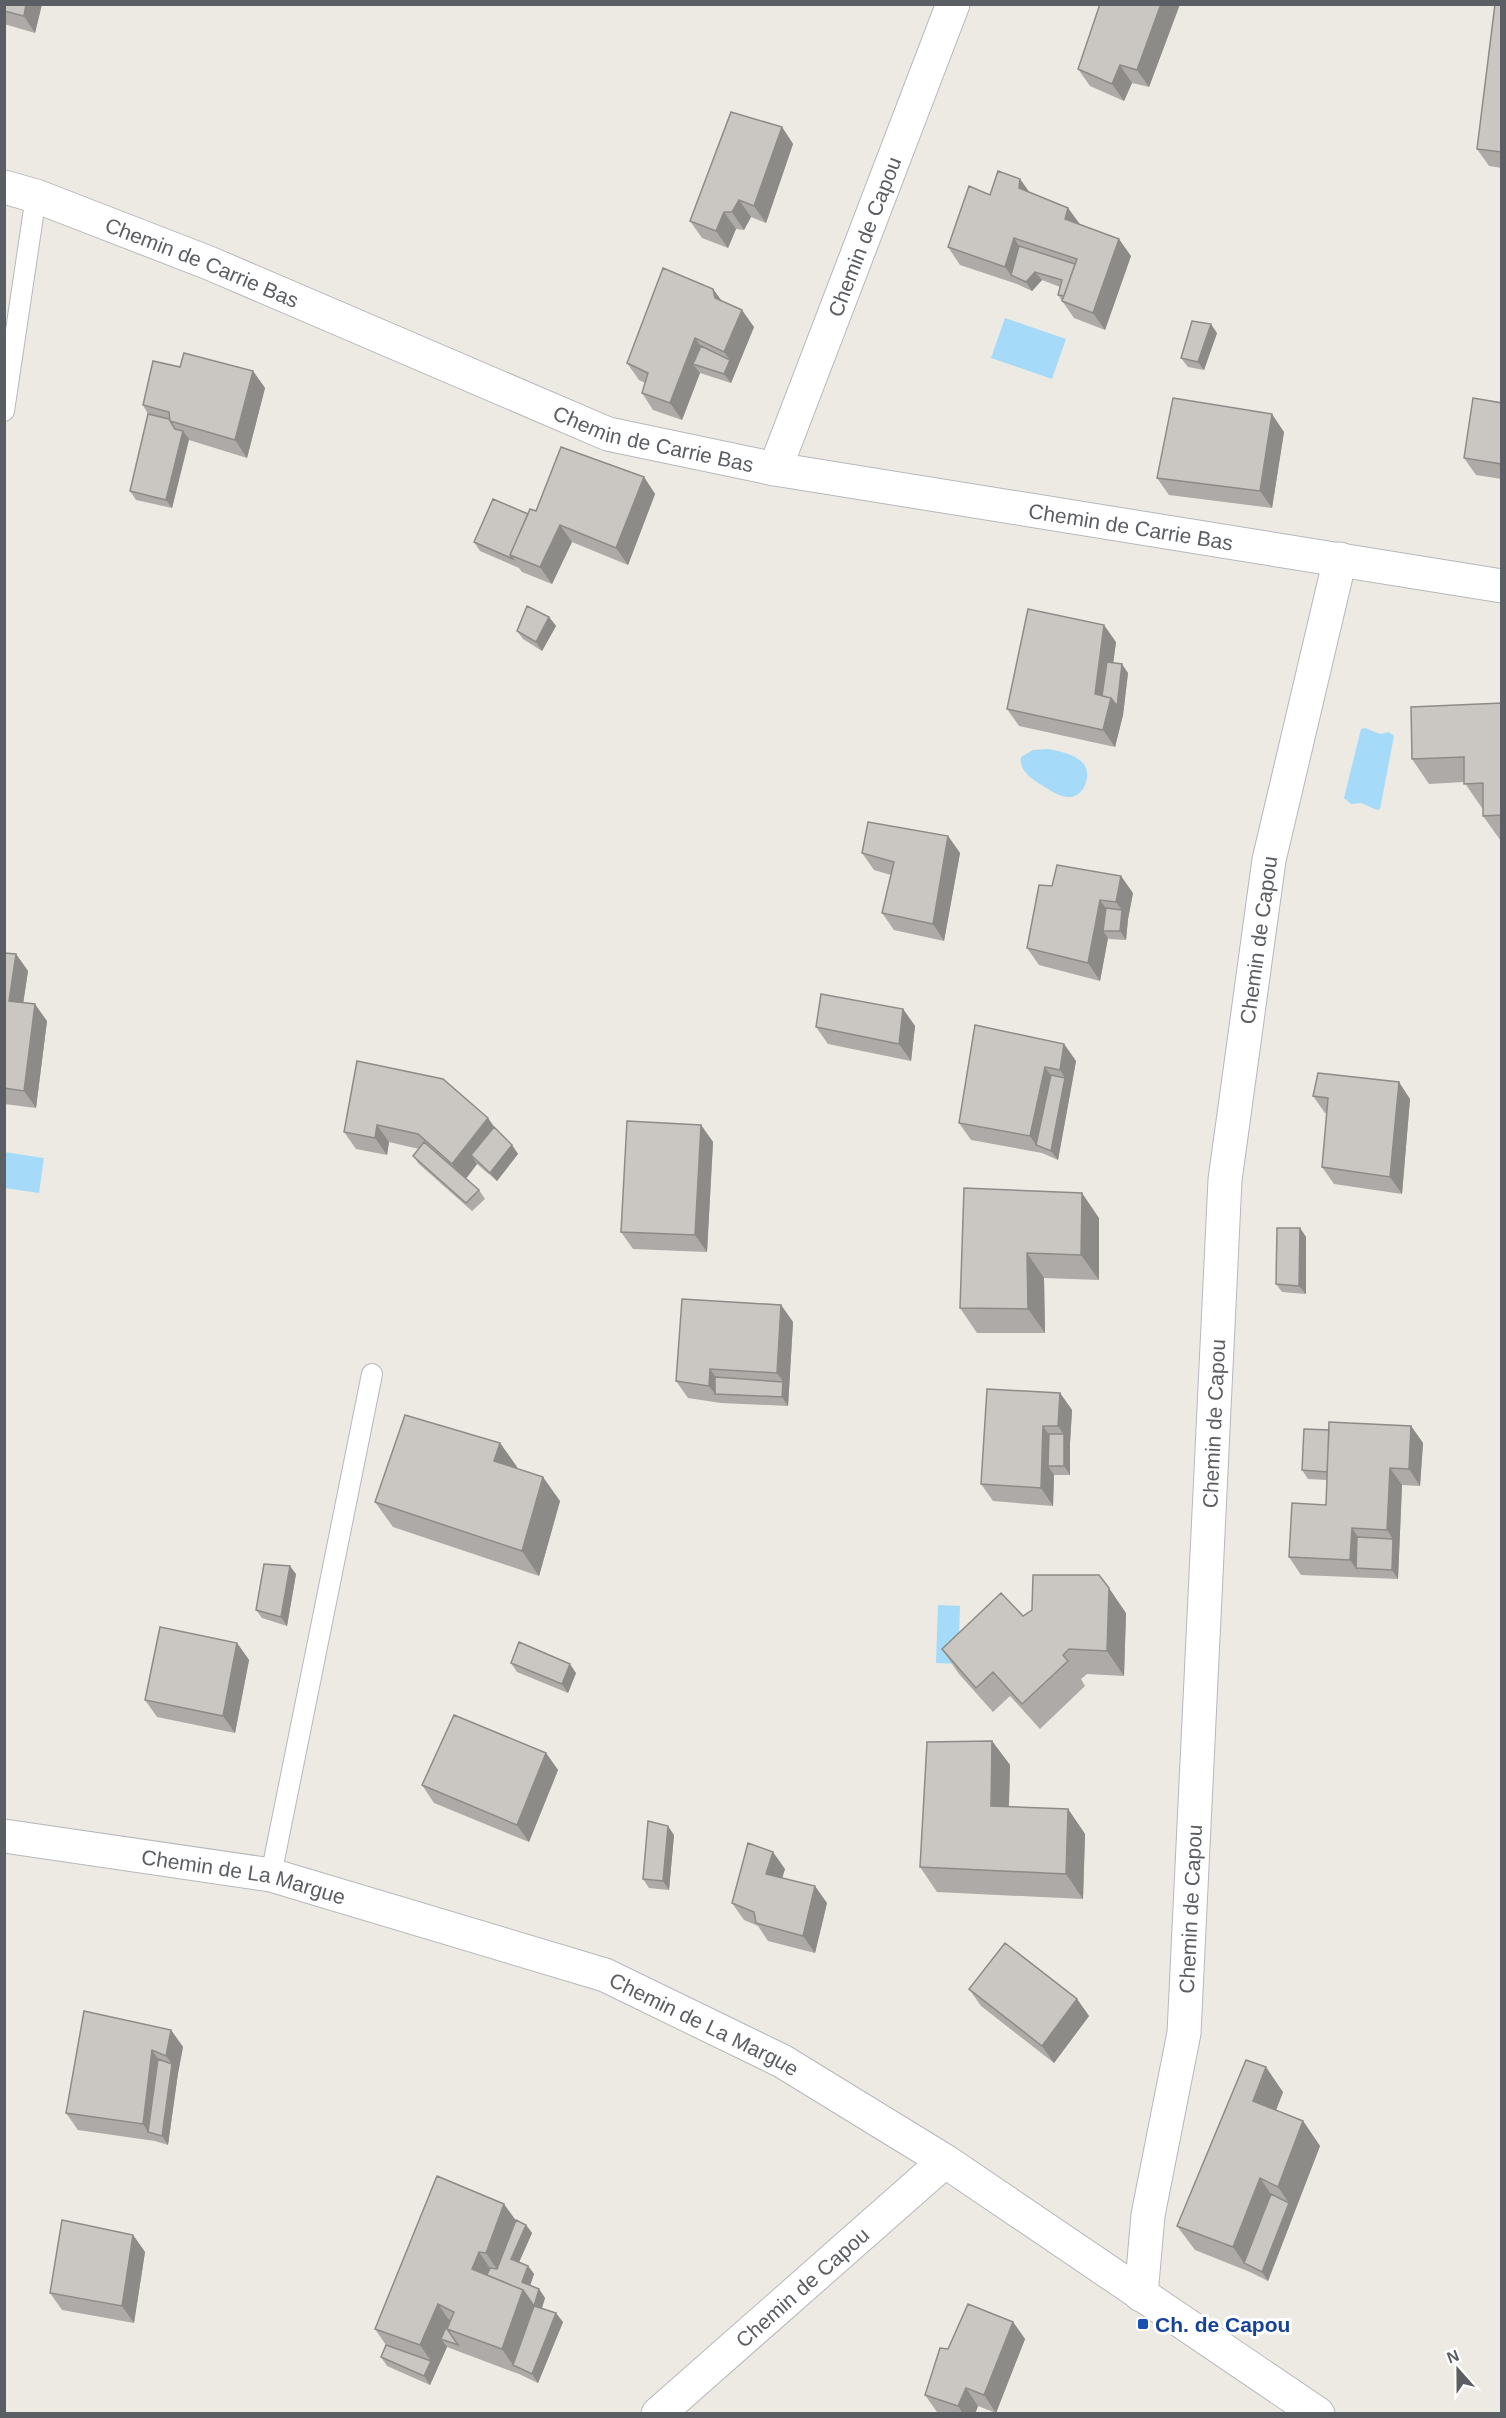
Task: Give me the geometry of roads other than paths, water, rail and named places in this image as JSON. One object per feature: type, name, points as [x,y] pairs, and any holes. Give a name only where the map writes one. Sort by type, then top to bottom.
[{"type":"street","name":"Chemin de Capou","points":[[775,469],[953,4]]},
{"type":"street","name":"Chemin de Carrie Bas","points":[[4,187],[36,196],[209,263],[608,434],[775,469],[1502,586]]},
{"type":"street","name":"Chemin de Capou","points":[[1140,2295],[1148,2215],[1184,2033],[1225,1180],[1269,860],[1340,559]]},
{"type":"street","name":"Chemin de La Margue","points":[[4,1836],[271,1875],[605,1975],[782,2061],[945,2161],[1318,2414]]},
{"type":"street","name":"Chemin de Capou","points":[[658,2414],[945,2161]]},
{"type":"lane","points":[[4,411],[36,196]]},
{"type":"lane","points":[[271,1875],[372,1374]]},
{"type":"water","points":[[1005,318],[1066,339],[1052,379],[991,358]]},
{"type":"water","points":[[1365,728],[1380,734],[1389,732],[1394,736],[1380,809],[1377,810],[1361,803],[1351,804],[1344,798],[1361,729]]},
{"type":"water","points":[[1048,749],[1071,755],[1080,760],[1086,768],[1085,785],[1073,797],[1056,793],[1035,781],[1023,769],[1021,757],[1033,750]]},
{"type":"water","points":[[4,1152],[44,1158],[39,1193],[5,1188]]},
{"type":"water","points":[[938,1605],[960,1606],[958,1664],[936,1663]]},
{"type":"place","name":"Ch. de Capou","points":[[1143,2324]]}]
